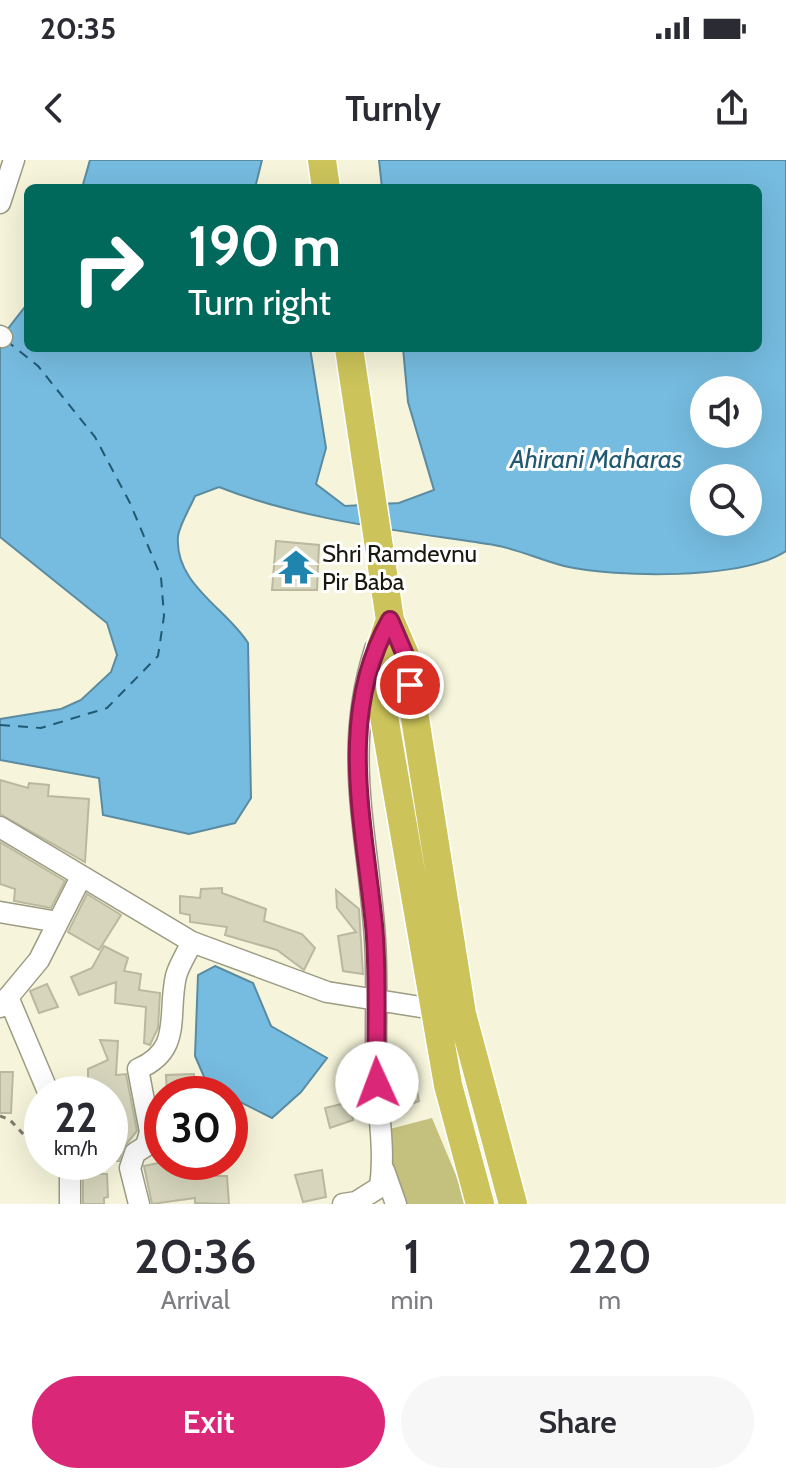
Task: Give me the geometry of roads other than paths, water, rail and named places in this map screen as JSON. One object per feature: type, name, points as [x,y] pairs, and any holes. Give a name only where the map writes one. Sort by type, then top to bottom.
[{"type":"highway","points":[[322,160],[325,184]]},
{"type":"highway","points":[[350,352],[380,566],[390,620],[405,655],[448,1012],[448,1085],[480,1204]]},
{"type":"highway","points":[[448,1012],[513,1204]]},
{"type":"street","points":[[0,203],[14,160]]},
{"type":"street","points":[[343,1204],[356,1202],[380,1187],[383,1168],[374,999],[374,926],[356,767],[367,675],[377,643],[390,620]]},
{"type":"street","points":[[0,827],[192,942],[327,992],[448,1012]]},
{"type":"street","points":[[40,1076],[4,1002],[39,960],[81,877]]},
{"type":"street","points":[[0,912],[58,922]]},
{"type":"street","points":[[139,1204],[130,1168],[135,1153],[146,1146],[150,1132],[138,1069],[151,1064],[169,1044],[176,975],[192,942]]},
{"type":"street","points":[[383,1168],[396,1204]]},
{"type":"street","points":[[70,1180],[70,1204]]},
{"type":"water","points":[[90,160],[262,160],[256,184],[83,184]]},
{"type":"water","name":"Ahirani Maharas","points":[[379,160],[786,160],[786,551],[766,560],[710,572],[645,574],[587,570],[494,545],[320,517],[219,487],[195,496],[178,536],[179,553],[193,582],[248,643],[251,798],[235,823],[189,834],[103,815],[99,778],[0,760],[0,719],[61,709],[81,700],[111,672],[117,655],[107,623],[0,537],[0,339],[24,308],[24,352],[311,352],[326,448],[316,484],[345,506],[399,503],[434,490],[408,402],[403,352],[762,352],[762,184],[382,184]]},
{"type":"water","points":[[215,966],[253,983],[271,1026],[327,1058],[301,1092],[272,1118],[248,1106],[248,1076],[204,1076],[195,1056],[198,975]]},
{"type":"place","name":"Shri Ramdevnu Pir Baba","points":[[296,567]]}]
